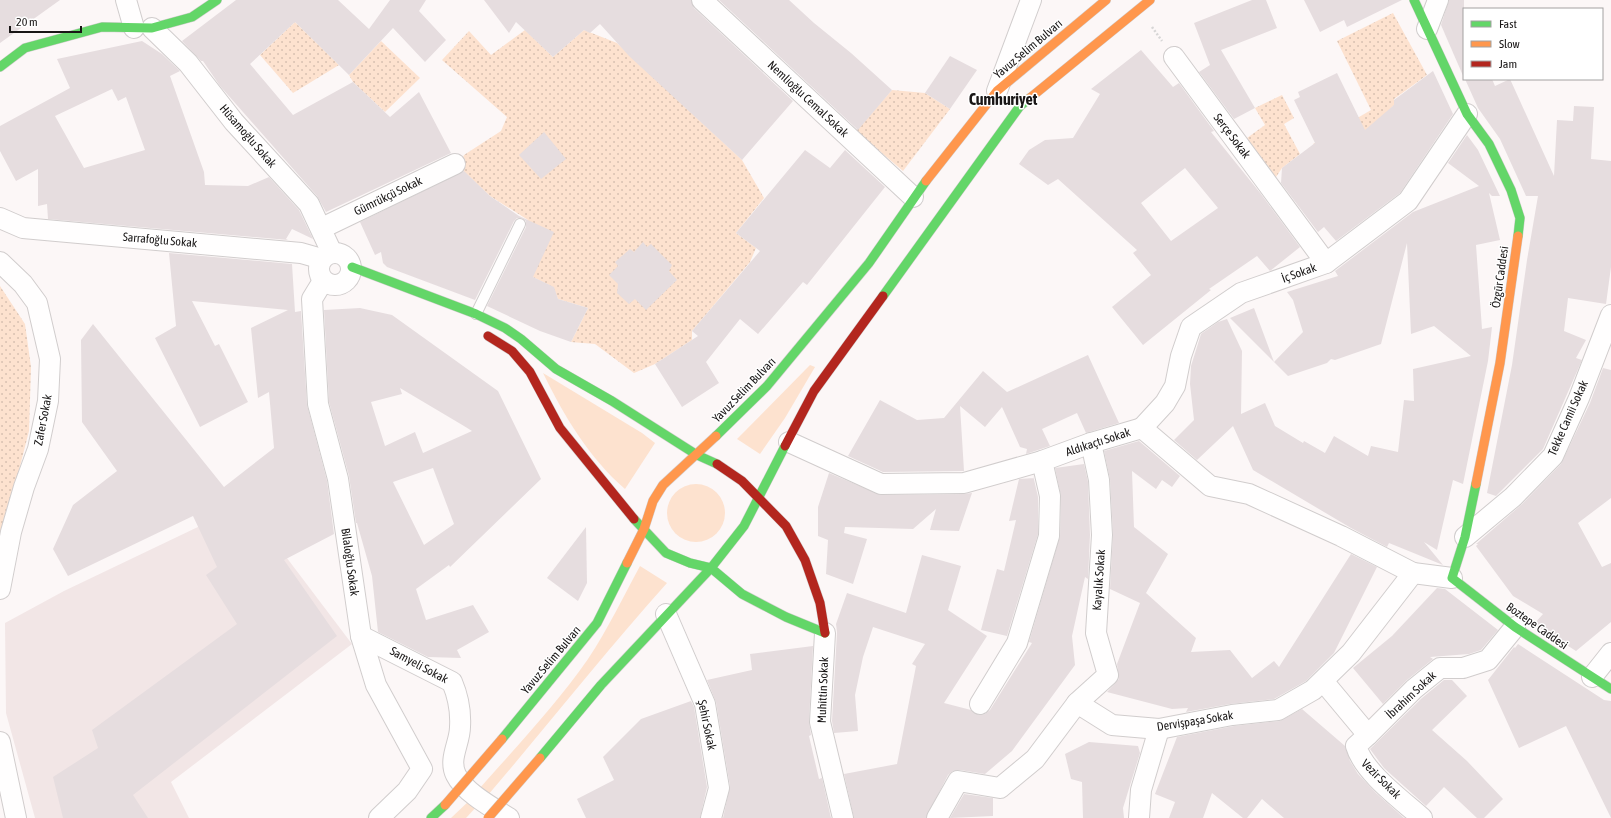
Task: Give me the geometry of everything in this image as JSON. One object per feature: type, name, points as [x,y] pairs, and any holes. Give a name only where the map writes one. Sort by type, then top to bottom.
[{"type":"main road","points":[[0,67],[25,48],[102,27],[143,28],[192,17],[217,0]]},
{"type":"main road","name":"Yavuz Selim Bulvarı","points":[[431,818],[445,805],[502,739],[597,623],[644,529],[653,501],[663,485],[697,455],[767,386],[869,263],[913,198],[997,91],[1046,48],[1106,0]]},
{"type":"main road","points":[[497,815],[540,758],[601,685],[666,614],[711,568],[744,526],[789,442],[814,391],[1020,106],[1150,0]]},
{"type":"main road","name":"Özgür Caddesi","points":[[1414,0],[1467,114],[1489,144],[1511,190],[1520,218],[1500,363],[1465,537],[1452,578]]},
{"type":"main road","points":[[351,277],[476,314],[505,328],[521,339],[537,366],[560,428],[608,489],[654,542],[666,553],[690,563],[711,568],[742,594],[786,617],[825,632]]},
{"type":"main road","points":[[477,331],[497,340],[537,366],[556,369],[612,401],[697,455],[719,465],[742,481],[786,526],[805,560],[820,603],[825,632]]},
{"type":"main road","name":"Boztepe Caddesi","points":[[1452,578],[1515,627],[1611,689]]},
{"type":"street","points":[[126,0],[143,28]]},
{"type":"street","name":"Nemlioğlu Cemal Sokak","points":[[702,0],[913,198]]},
{"type":"street","points":[[997,91],[1031,0]]},
{"type":"street","points":[[1427,29],[1438,0]]},
{"type":"street","name":"Hüsamoğlu Sokak","points":[[143,28],[188,63],[234,122],[309,204],[322,228],[327,256]]},
{"type":"street","name":"Serçe Sokak","points":[[1174,57],[1326,263]]},
{"type":"street","name":"İç Sokak","points":[[1142,428],[1165,403],[1175,386],[1191,327],[1241,293],[1326,263],[1408,201],[1467,114]]},
{"type":"street","name":"Gümrükçü Sokak","points":[[322,228],[454,164]]},
{"type":"street","name":"Sarrafoğlu Sokak","points":[[0,218],[23,228],[327,256]]},
{"type":"street","points":[[343,255],[348,258],[351,277],[339,285],[333,286],[323,281],[318,270],[327,256],[343,255]]},
{"type":"street","name":"Zafer Sokak","points":[[0,262],[23,284],[37,303],[50,359],[48,401],[39,442],[11,532],[0,589]]},
{"type":"street","name":"Bilaloğlu Sokak","points":[[323,281],[312,299],[318,404],[338,479],[361,636],[376,685],[422,769],[407,791],[379,818]]},
{"type":"street","name":"Tekke Camii Sokak","points":[[1465,537],[1513,497],[1553,456],[1579,398],[1591,365],[1605,351],[1611,315]]},
{"type":"street","name":"Aldıkaçtı Sokak","points":[[789,442],[881,484],[964,483],[1042,461],[1091,443],[1142,428],[1210,486],[1249,494],[1340,536],[1413,573],[1452,578]]},
{"type":"street","name":"Kayalık Sokak","points":[[1077,703],[1108,675],[1096,633],[1102,535],[1099,480],[1091,443]]},
{"type":"street","points":[[980,704],[1017,643],[1049,536],[1050,496],[1042,461]]},
{"type":"street","name":"Dervişpaşa Sokak","points":[[1077,703],[1112,725],[1159,729],[1232,715],[1278,710],[1313,690],[1351,653],[1413,573]]},
{"type":"street","name":"Şehir Sokak","points":[[666,614],[705,704],[719,788],[711,818]]},
{"type":"street","name":"İbrahim Sokak","points":[[1368,735],[1414,689],[1440,668],[1463,668],[1488,660],[1515,627]]},
{"type":"street","name":"Muhittin Sokak","points":[[825,632],[820,722],[843,818]]},
{"type":"street","name":"Samyeli Sokak","points":[[361,636],[452,682],[458,697],[460,728],[453,756],[456,775],[462,785],[497,815]]},
{"type":"street","points":[[1592,677],[1611,653]]},
{"type":"street","points":[[1323,681],[1368,735]]},
{"type":"street","points":[[937,818],[958,781],[1000,788],[1036,759],[1077,703]]},
{"type":"street","points":[[1139,818],[1141,790],[1159,729]]},
{"type":"street","name":"Vezir Sokak","points":[[1368,735],[1356,746],[1359,756],[1383,783],[1422,818]]},
{"type":"street","points":[[0,742],[16,818]]},
{"type":"lane","points":[[476,314],[520,224]]},
{"type":"path","points":[[1138,9],[1174,57]]},
{"type":"shaded area","points":[[1393,13],[1427,75],[1394,99],[1394,105],[1341,157],[1313,144],[1371,110],[1337,41]]},
{"type":"shaded area","points":[[295,22],[339,65],[293,93],[260,55]]},
{"type":"shaded area","points":[[525,30],[553,57],[584,30],[617,43],[742,160],[764,198],[736,233],[756,248],[750,262],[692,331],[692,340],[655,364],[634,373],[595,344],[571,342],[588,308],[558,299],[553,287],[533,277],[528,220],[490,196],[459,167],[464,155],[501,131],[507,117],[442,60],[469,31],[491,55]]},
{"type":"shaded area","points":[[381,41],[420,78],[385,112],[353,82],[349,75]]},
{"type":"shaded area","points":[[892,90],[925,93],[950,109],[903,171],[856,131]]},
{"type":"shaded area","points":[[1282,95],[1294,118],[1284,124],[1300,154],[1282,168],[1274,180],[1247,138],[1265,125],[1255,108]]},
{"type":"shaded area","points":[[0,286],[25,324],[31,367],[29,431],[0,544]]},
{"type":"shaded area","points":[[810,365],[815,367],[785,418],[760,454],[737,439]]},
{"type":"shaded area","points":[[543,373],[642,433],[655,443],[625,489],[600,464],[578,436]]},
{"type":"shaded area","points":[[690,484],[702,484],[717,492],[725,507],[725,519],[717,534],[702,542],[690,542],[675,534],[667,519],[667,507],[675,492]]},
{"type":"shaded area","points":[[246,504],[352,644],[171,782],[189,818],[35,818],[6,713],[5,623],[64,591]]},
{"type":"shaded area","points":[[640,566],[667,583],[621,635],[488,795],[479,789],[521,742],[576,676],[609,625]]},
{"type":"shaded area","points":[[471,799],[479,804],[466,818],[451,818]]},
{"type":"building","points":[[0,0],[60,0],[0,43]]},
{"type":"building","points":[[236,0],[338,0],[369,29],[390,0],[426,0],[419,11],[446,40],[425,62],[393,28],[349,75],[295,22],[250,64],[293,115],[353,82],[390,117],[419,92],[451,153],[326,212],[317,196],[220,86],[203,61],[201,61],[182,41]]},
{"type":"building","points":[[484,0],[691,0],[694,8],[793,101],[742,160],[629,56],[600,24],[590,33],[584,30],[553,57],[516,22],[509,33]]},
{"type":"building","points":[[719,0],[789,0],[892,90],[858,130]]},
{"type":"building","points":[[1252,0],[1266,0],[1277,28],[1221,50],[1255,108],[1234,119],[1199,72],[1210,65],[1194,23]]},
{"type":"building","points":[[1304,0],[1402,0],[1347,27],[1344,20],[1320,32]]},
{"type":"building","points":[[1449,0],[1464,0],[1463,76],[1441,25]]},
{"type":"building","points":[[142,41],[162,54],[180,71],[170,76],[204,172],[205,185],[248,186],[269,177],[299,210],[313,239],[292,229],[286,239],[288,240],[48,219],[47,204],[38,206],[38,169],[16,181],[0,151],[0,126],[70,88],[57,59]],"holes":[[[112,89],[118,101],[126,97],[145,150],[84,168],[55,116]]]},
{"type":"building","points":[[1141,50],[1173,87],[1179,83],[1214,131],[1211,132],[1261,194],[1300,247],[1270,271],[1257,256],[1209,289],[1211,290],[1143,345],[1112,307],[1151,275],[1133,253],[1137,250],[1058,179],[1048,185],[1019,164],[1029,150],[1045,140],[1073,138],[1100,94],[1091,89]],"holes":[[[1185,168],[1218,208],[1171,241],[1141,203]]]},
{"type":"building","points":[[950,56],[977,70],[950,109],[925,93]]},
{"type":"building","points":[[1433,71],[1453,114],[1400,193],[1336,241],[1324,227],[1318,232],[1281,183],[1282,168],[1315,143],[1294,100],[1300,97],[1298,92],[1337,73],[1365,130],[1394,105],[1394,100]]},
{"type":"building","points":[[1465,80],[1492,80],[1495,86],[1510,80],[1554,176],[1557,120],[1573,121],[1574,106],[1594,107],[1591,159],[1611,161],[1611,267],[1606,304],[1568,298],[1564,331],[1586,340],[1576,358],[1582,360],[1543,449],[1496,496],[1487,493],[1512,365],[1538,196],[1526,196],[1500,139],[1478,108]]},
{"type":"building","points":[[544,132],[566,159],[541,179],[519,155]]},
{"type":"building","points":[[1467,135],[1478,150],[1500,196],[1492,196],[1489,193],[1500,240],[1476,245],[1482,329],[1492,327],[1488,361],[1463,484],[1453,480],[1437,550],[1424,542],[1443,565],[1389,543],[1387,547],[1351,528],[1253,470],[1233,426],[1197,460],[1174,440],[1194,420],[1190,384],[1191,366],[1201,334],[1218,322],[1227,319],[1242,351],[1241,414],[1265,403],[1275,426],[1303,443],[1304,441],[1325,453],[1334,436],[1368,456],[1371,446],[1398,452],[1404,400],[1414,401],[1413,369],[1471,356],[1434,326],[1411,334],[1407,243],[1381,344],[1335,360],[1331,359],[1327,363],[1288,376],[1274,362],[1303,332],[1293,300],[1287,292],[1338,276],[1335,271],[1413,212],[1479,186],[1448,163]]},
{"type":"building","points":[[805,150],[830,168],[845,150],[885,187],[807,285],[803,282],[758,334],[740,319],[706,362],[719,383],[682,407],[655,364],[698,336],[692,331],[760,251],[736,233]]},
{"type":"building","points":[[464,171],[490,196],[519,216],[554,232],[533,277],[554,287],[558,299],[588,308],[571,342],[540,331],[487,306],[526,227],[526,221],[522,218],[517,218],[514,221],[475,300],[387,267],[383,263],[381,252],[375,255],[360,222]]},
{"type":"building","points":[[643,242],[647,247],[651,244],[672,265],[669,271],[677,280],[646,310],[635,299],[629,304],[617,293],[618,284],[609,275],[618,266],[615,262],[630,249],[634,252]]},
{"type":"building","points":[[169,253],[292,264],[295,312],[301,311],[307,405],[327,481],[334,534],[284,560],[337,636],[133,795],[148,818],[63,818],[53,777],[98,748],[92,730],[237,624],[206,575],[217,567],[193,516],[68,576],[53,549],[73,505],[117,471],[82,422],[81,340],[93,324],[224,487],[274,448],[269,392],[258,398],[251,328],[288,310],[192,301],[215,346],[219,344],[248,402],[200,427],[155,338],[176,326]]},
{"type":"building","points":[[360,308],[392,315],[498,391],[541,479],[450,567],[449,565],[416,589],[426,620],[473,605],[489,632],[457,650],[461,658],[428,657],[378,632],[372,576],[356,523],[349,476],[329,402],[324,310]],"holes":[[[400,388],[464,426],[472,431],[423,453],[415,432],[385,446],[371,402],[402,394]],[[433,468],[454,524],[424,545],[393,482]]]},
{"type":"building","points":[[1254,308],[1274,362],[1230,318]]},
{"type":"building","points":[[1088,355],[1119,423],[1086,433],[1077,413],[1042,429],[1050,446],[1026,454],[1027,449],[1020,447],[1002,407],[985,427],[960,406],[964,471],[883,472],[848,456],[880,400],[917,420],[944,418],[983,371],[1007,392]]},
{"type":"building","points":[[1603,368],[1611,370],[1611,498],[1578,523],[1602,567],[1611,563],[1611,622],[1576,651],[1534,624],[1543,614],[1513,596],[1476,546],[1478,544],[1476,544],[1521,505],[1561,464],[1590,403]]},
{"type":"building","points":[[1139,441],[1180,476],[1172,487],[1162,480],[1156,489],[1132,471],[1134,527],[1168,554],[1146,593],[1196,638],[1191,652],[1230,650],[1252,678],[1274,661],[1279,667],[1351,554],[1377,567],[1334,653],[1306,681],[1274,699],[1230,704],[1186,712],[1188,708],[1172,709],[1107,692],[1119,679],[1117,664],[1140,603],[1110,589],[1113,534],[1110,479],[1104,451]]},
{"type":"building","points":[[1084,464],[1088,482],[1090,535],[1088,579],[1085,577],[1072,636],[1075,665],[1012,751],[985,774],[960,770],[953,771],[948,775],[926,818],[854,818],[844,774],[897,764],[916,666],[912,664],[925,644],[873,627],[863,657],[855,695],[858,731],[834,733],[832,721],[837,632],[836,624],[847,593],[906,613],[922,555],[961,566],[948,610],[987,636],[944,703],[971,710],[979,715],[985,714],[990,710],[1032,643],[1029,642],[1060,536],[1061,496],[1055,468]]},
{"type":"building","points":[[829,473],[881,495],[972,493],[959,531],[930,530],[936,509],[913,529],[845,527],[844,533],[867,539],[853,584],[826,574],[828,540],[818,536],[818,507]]},
{"type":"building","points":[[1034,478],[1038,497],[1038,534],[1007,636],[981,630],[997,569],[1004,571],[1016,520],[1009,521],[1019,479]]},
{"type":"building","points":[[586,527],[587,583],[578,601],[547,578]]},
{"type":"building","points":[[1437,588],[1445,589],[1498,630],[1481,650],[1469,654],[1430,657],[1433,659],[1407,680],[1383,704],[1353,668],[1392,636]]},
{"type":"building","points":[[1518,644],[1604,700],[1611,701],[1611,818],[1566,726],[1519,748],[1488,680]]},
{"type":"building","points":[[813,646],[809,721],[811,735],[809,736],[819,779],[822,778],[831,818],[723,818],[730,786],[716,702],[707,680],[752,670],[750,654]]},
{"type":"building","points":[[1444,680],[1452,680],[1467,696],[1432,730],[1467,761],[1503,799],[1484,818],[1477,818],[1444,787],[1426,806],[1384,768],[1370,749],[1422,698]]},
{"type":"building","points":[[691,701],[694,707],[707,787],[700,818],[586,818],[577,799],[614,780],[603,757],[641,719]]},
{"type":"building","points":[[1302,709],[1345,746],[1350,761],[1358,774],[1376,793],[1404,818],[1284,818],[1262,799],[1247,818],[1243,818],[1212,793],[1203,818],[1169,818],[1175,802],[1155,794],[1177,737],[1234,726],[1280,721]]},
{"type":"building","points":[[1089,742],[1138,746],[1140,753],[1123,808],[1124,818],[1083,818],[1082,782],[1071,779],[1065,754]]},
{"type":"building","points":[[964,794],[993,798],[993,816],[950,818]]},
{"type":"traffic: fast","points":[[0,67],[25,48],[102,27],[152,28],[192,17],[217,0]]},
{"type":"traffic: fast","points":[[1414,0],[1467,114],[1489,144],[1511,190],[1520,218],[1518,236]]},
{"type":"traffic: fast","points":[[883,296],[1020,106],[1030,98]]},
{"type":"traffic: fast","points":[[716,436],[767,386],[869,263],[926,181]]},
{"type":"traffic: fast","points":[[352,267],[476,314],[505,328],[521,339],[556,369],[612,401],[697,455],[717,464]]},
{"type":"traffic: fast","points":[[540,758],[601,685],[711,568],[744,526],[785,446]]},
{"type":"traffic: fast","points":[[1476,484],[1465,537],[1452,578],[1515,627],[1611,689]]},
{"type":"traffic: fast","points":[[634,519],[666,553],[690,563],[711,568],[742,594],[786,617],[825,633]]},
{"type":"traffic: fast","points":[[502,739],[597,623],[627,563]]},
{"type":"traffic: fast","points":[[431,818],[445,805]]},
{"type":"traffic: slow","points":[[926,181],[997,91],[1106,0]]},
{"type":"traffic: slow","points":[[1030,98],[1150,0]]},
{"type":"traffic: slow","points":[[1476,484],[1500,363],[1518,236]]},
{"type":"traffic: slow","points":[[627,563],[644,529],[653,501],[663,485],[716,436]]},
{"type":"traffic: slow","points":[[445,805],[502,739]]},
{"type":"traffic: slow","points":[[488,818],[540,758]]},
{"type":"traffic: jam","points":[[785,446],[814,391],[883,296]]},
{"type":"traffic: jam","points":[[488,336],[512,351],[530,372],[560,428],[634,519]]},
{"type":"traffic: jam","points":[[717,464],[742,481],[786,526],[805,560],[820,603],[825,633]]},
{"type":"district","name":"Cumhuriyet","points":[[1003,99]]}]
